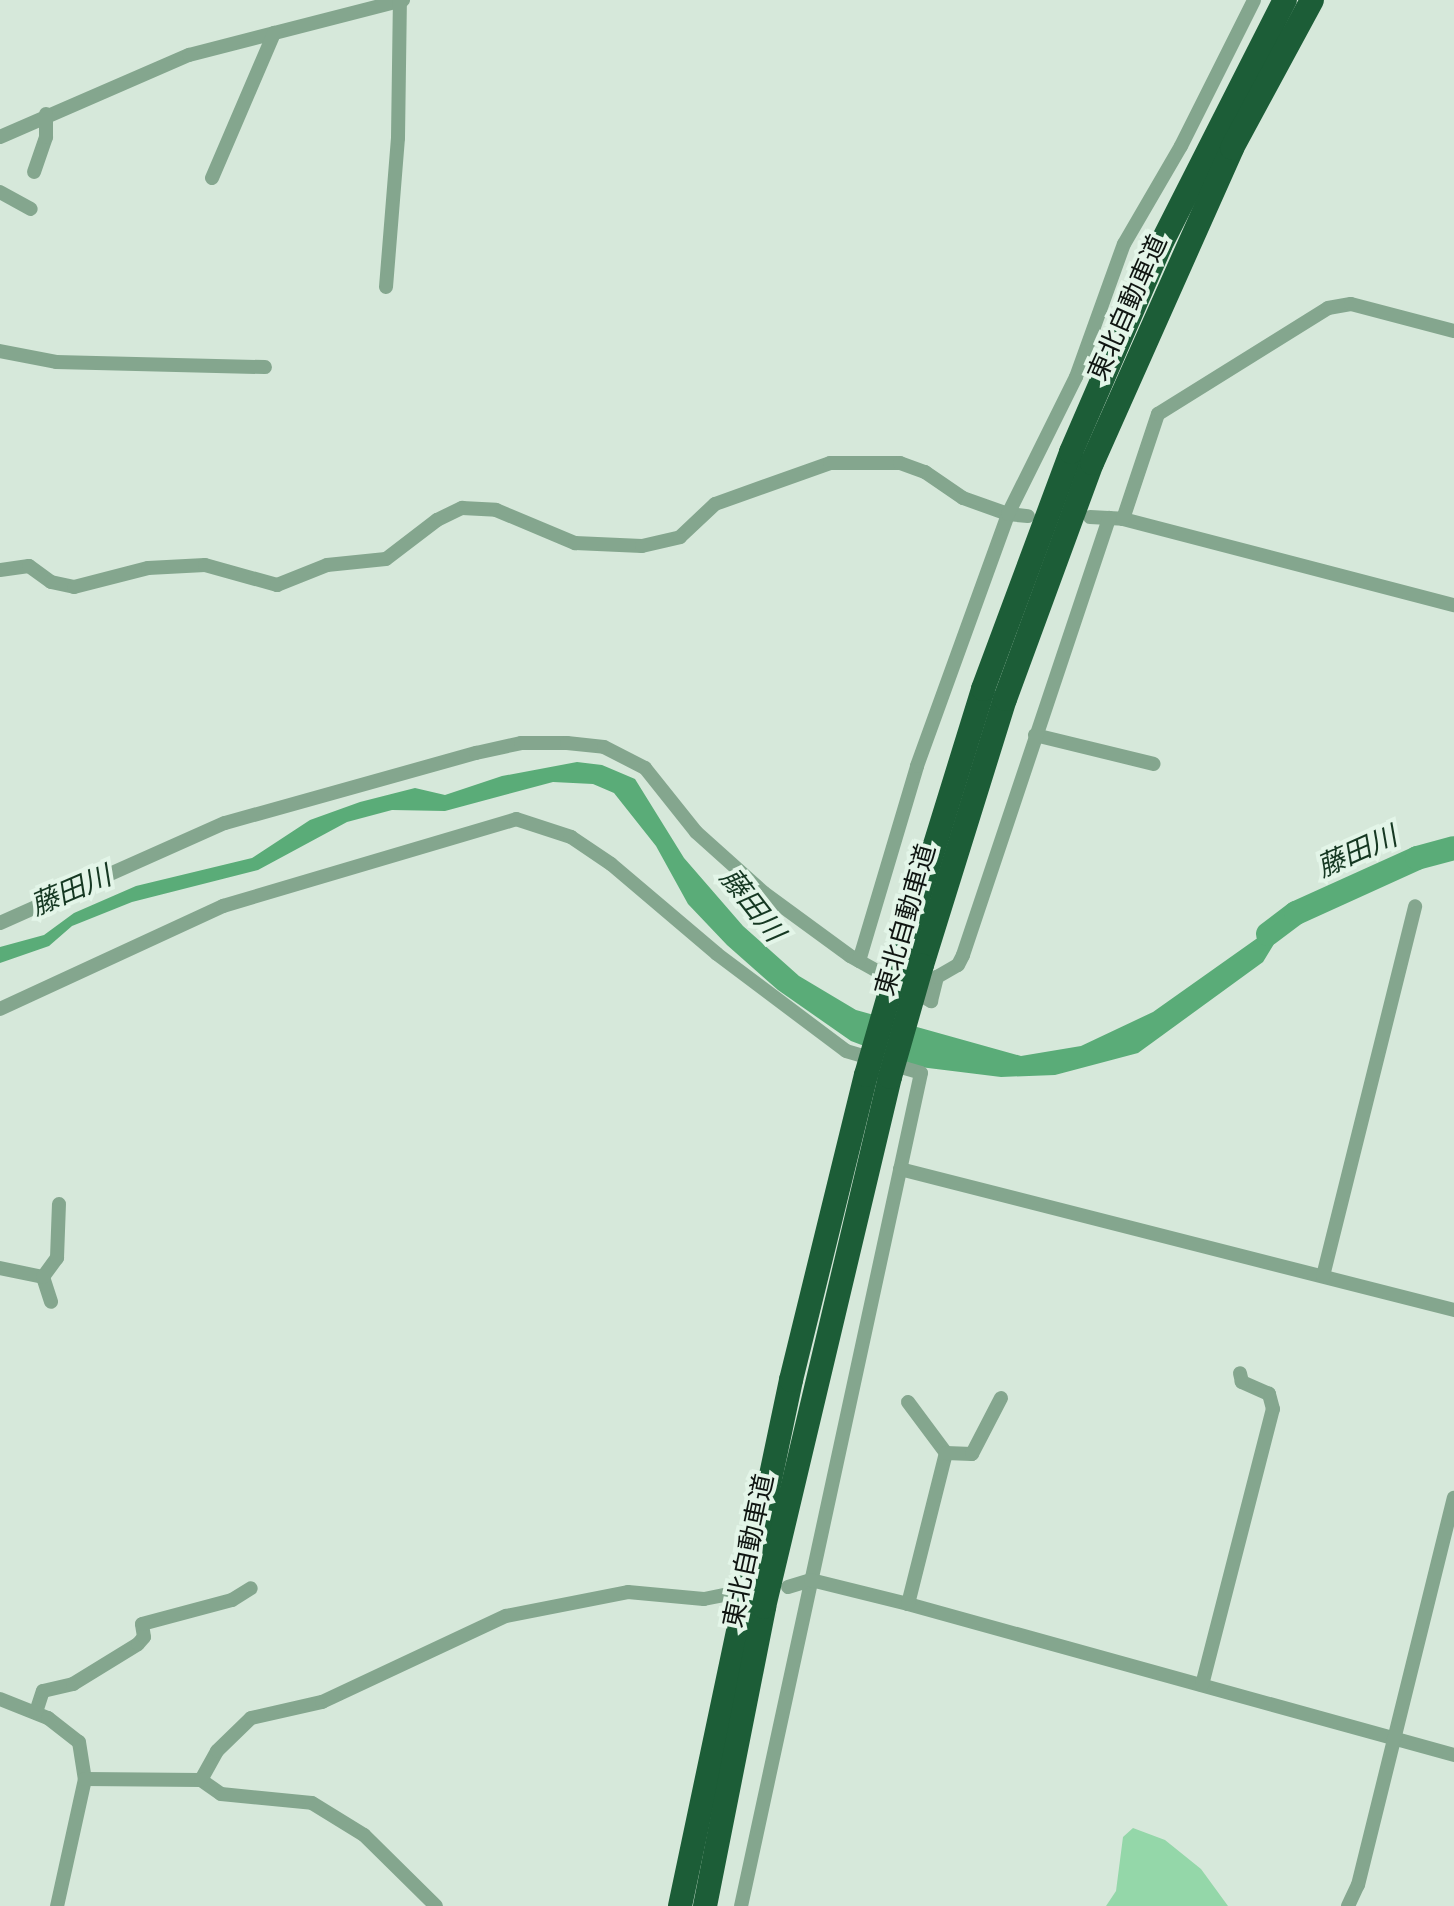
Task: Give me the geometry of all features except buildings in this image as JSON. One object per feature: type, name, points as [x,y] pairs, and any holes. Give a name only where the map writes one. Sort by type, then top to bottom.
[{"type":"highway","name":"東北自動車道","points":[[705,1906],[774,1562],[878,1076],[898,964],[983,689],[1071,452],[1166,233],[1285,0]]},
{"type":"highway","name":"東北自動車道","points":[[680,1906],[771,1469],[878,1076],[922,965],[1005,699],[1092,463],[1232,148],[1312,0]]},
{"type":"street","points":[[0,137],[46,114],[189,55],[367,5],[402,0],[398,138],[386,287]]},
{"type":"street","points":[[859,961],[917,766],[1008,514],[1076,377],[1124,244],[1181,146],[1254,0]]},
{"type":"street","points":[[212,178],[274,33]]},
{"type":"street","points":[[34,172],[46,137],[46,114]]},
{"type":"street","points":[[0,192],[31,209]]},
{"type":"street","points":[[0,923],[225,823],[476,753],[521,743],[567,743],[604,747],[645,768],[696,832],[729,863],[859,961],[931,1001],[937,977],[958,965],[963,955],[1035,735],[1158,414],[1328,308],[1351,304],[1454,331]]},
{"type":"street","points":[[0,351],[56,362],[265,367]]},
{"type":"street","points":[[0,570],[29,566],[51,582],[74,587],[148,568],[205,565],[277,585],[327,565],[386,559],[437,520],[462,508],[496,510],[575,543],[642,546],[680,537],[715,504],[830,463],[900,463],[925,472],[963,498],[1008,514],[1028,516]]},
{"type":"street","points":[[1090,517],[1116,518],[1454,605]]},
{"type":"street","points":[[1035,735],[1154,764]]},
{"type":"street","points":[[0,1009],[275,887],[500,820],[530,821],[571,837],[611,864],[717,954],[846,1051],[921,1073],[741,1906]]},
{"type":"street","points":[[1323,1276],[1415,906]]},
{"type":"street","points":[[900,1169],[1454,1310]]},
{"type":"street","points":[[43,1277],[57,1258],[59,1204]]},
{"type":"street","points":[[0,1268],[43,1277]]},
{"type":"street","points":[[43,1277],[51,1302]]},
{"type":"street","points":[[1202,1685],[1273,1409],[1269,1394],[1242,1382],[1240,1373]]},
{"type":"street","points":[[946,1453],[972,1454],[1001,1398]]},
{"type":"street","points":[[908,1402],[946,1453]]},
{"type":"street","points":[[908,1604],[946,1453]]},
{"type":"street","points":[[1348,1906],[1447,1552],[1454,1498]]},
{"type":"street","points":[[788,1587],[811,1580],[908,1604],[1454,1755]]},
{"type":"street","points":[[36,1712],[43,1691],[73,1684],[138,1644],[144,1637],[142,1624],[232,1600],[251,1588]]},
{"type":"street","points":[[201,1780],[217,1751],[251,1718],[322,1702],[506,1616],[628,1592],[704,1599],[725,1595]]},
{"type":"street","points":[[0,1699],[36,1712],[75,1733],[85,1779],[57,1906]]},
{"type":"street","points":[[85,1779],[201,1780],[221,1794],[312,1803],[364,1835],[436,1906]]},
{"type":"shaded area","points":[[577,762],[602,765],[635,779],[684,858],[743,926],[799,976],[856,1010],[1021,1056],[1081,1046],[1153,1012],[1293,913],[1263,962],[1138,1053],[1055,1075],[1001,1077],[920,1067],[851,1041],[778,990],[727,945],[688,904],[656,846],[614,793],[593,784],[553,782],[445,811],[392,810],[347,822],[258,870],[132,902],[72,926],[49,946],[0,963],[0,947],[44,935],[74,913],[136,886],[252,858],[310,820],[360,802],[415,788],[445,795],[502,776]]},
{"type":"shaded area","points":[[1133,1828],[1165,1840],[1201,1869],[1228,1906],[1106,1906],[1116,1891],[1123,1837]]},
{"type":"waterway","name":"藤田川","points":[[1268,934],[1296,913],[1417,858],[1454,848]]}]
